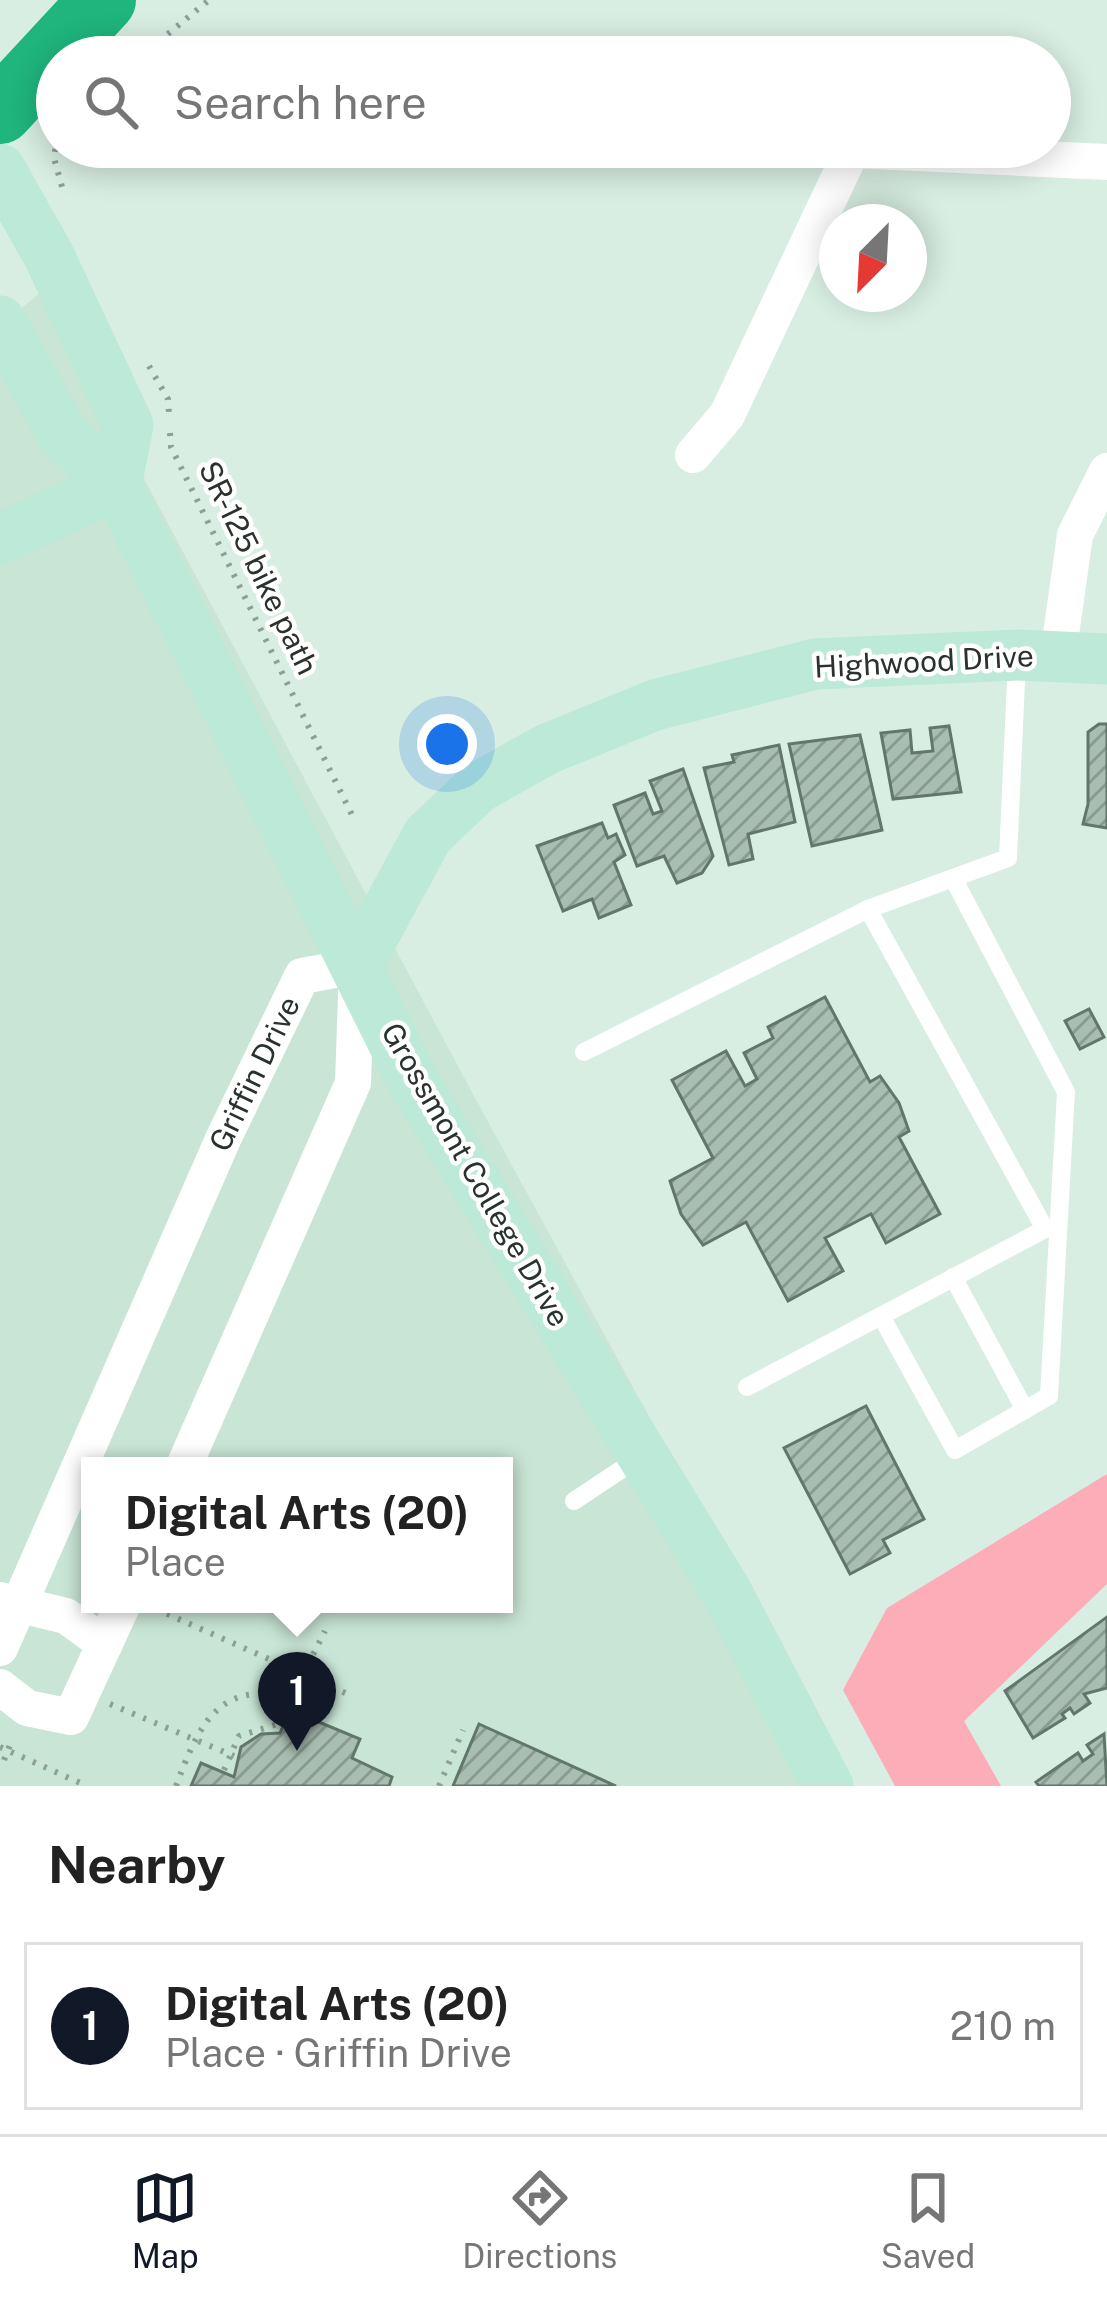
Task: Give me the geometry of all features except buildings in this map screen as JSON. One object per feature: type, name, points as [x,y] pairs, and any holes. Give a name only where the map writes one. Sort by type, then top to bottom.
[{"type":"highway","points":[[70,36],[103,0]]},
{"type":"highway","points":[[0,111],[36,72]]},
{"type":"main road","points":[[0,169],[49,256],[128,425],[116,485],[0,539]]},
{"type":"main road","name":"Grossmont College Drive","points":[[2,341],[62,433],[116,485],[410,1076],[726,1592],[828,1786]]},
{"type":"main road","name":"Highwood Drive","points":[[357,966],[390,897],[428,835],[478,787],[547,749],[655,705],[815,664],[1061,657]]},
{"type":"street","points":[[1071,160],[1107,162]]},
{"type":"street","points":[[692,454],[727,415],[844,168]]},
{"type":"street","points":[[1061,657],[1075,535],[1107,472]]},
{"type":"street","points":[[188,1457],[353,1083],[357,966]]},
{"type":"street","name":"Griffin Drive","points":[[0,1648],[8,1603],[302,976],[357,966]]},
{"type":"street","points":[[8,1603],[67,1616],[105,1644]]},
{"type":"street","points":[[0,1687],[27,1708],[71,1717],[105,1644],[133,1613]]},
{"type":"lane","points":[[584,1052],[868,909],[1008,858],[1061,657]]},
{"type":"lane","points":[[881,1316],[955,1450],[1049,1396],[1052,1229],[1066,1092],[952,878]]},
{"type":"lane","points":[[868,909],[1052,1229]]},
{"type":"lane","points":[[747,1387],[1052,1229]]},
{"type":"lane","points":[[953,1277],[1025,1410]]},
{"type":"lane","points":[[574,1502],[642,1456]]},
{"type":"path","points":[[165,36],[209,0]]},
{"type":"path","points":[[57,168],[67,205]]},
{"type":"path","name":"SR-125 bike path","points":[[140,350],[168,399],[171,447],[354,819]]},
{"type":"path","points":[[156,1613],[350,1695]]},
{"type":"path","points":[[224,1770],[239,1736],[278,1724],[325,1631]]},
{"type":"path","points":[[176,1786],[211,1715],[231,1699],[258,1692],[291,1698]]},
{"type":"path","points":[[118,1708],[230,1755]]},
{"type":"path","points":[[439,1786],[464,1730]]},
{"type":"path","points":[[4,1760],[4,1748],[12,1741]]},
{"type":"path","points":[[4,1748],[87,1786]]},
{"type":"shaded area","points":[[43,290],[474,1096],[851,1786],[0,1786],[0,327]]},
{"type":"shaded area","points":[[1107,1474],[1107,1584],[964,1721],[1001,1786],[895,1786],[843,1690],[887,1608]]},
{"type":"place","name":"Digital Arts (20)","points":[[297,1751]]}]
